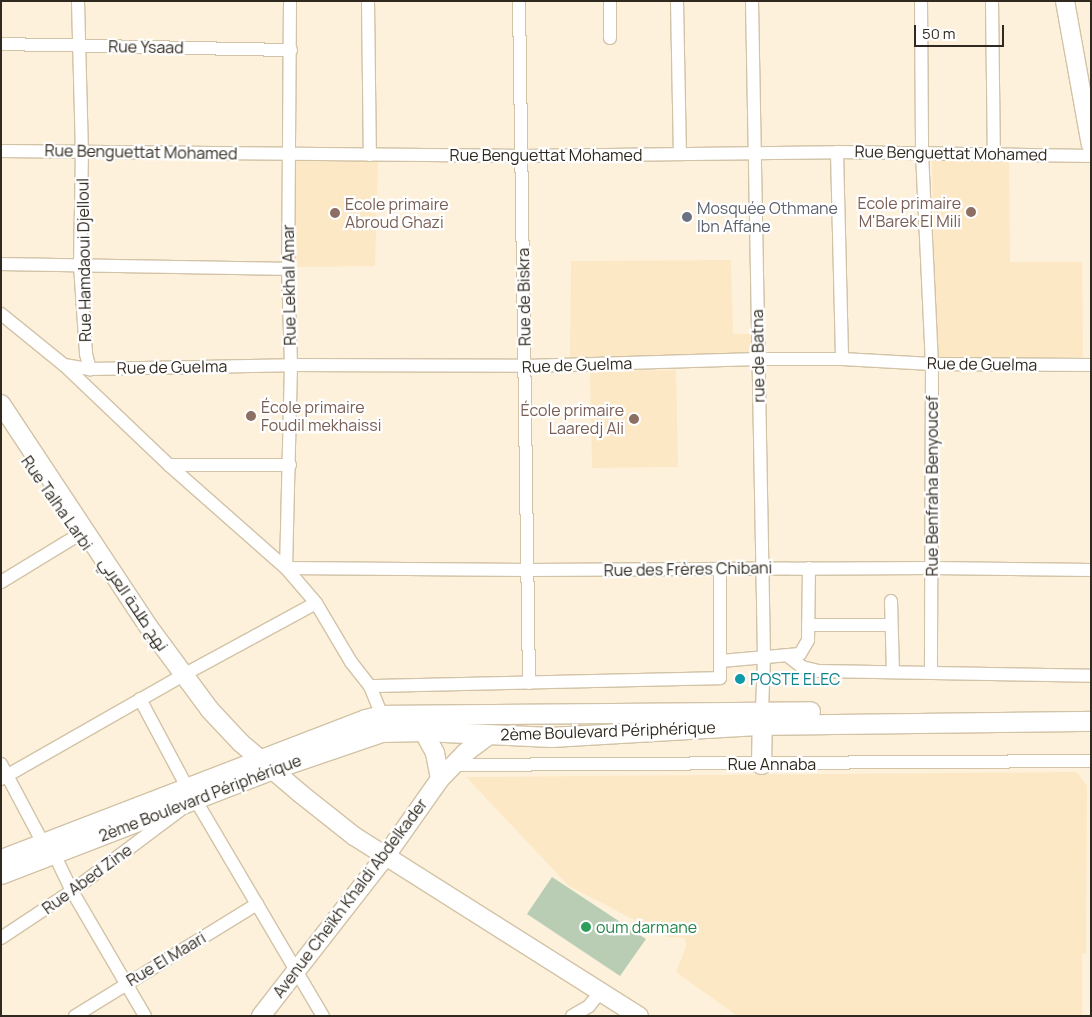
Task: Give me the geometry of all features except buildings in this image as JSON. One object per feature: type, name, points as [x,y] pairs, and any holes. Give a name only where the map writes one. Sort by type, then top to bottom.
[{"type":"main road","name":"2ème Boulevard Périphérique","points":[[1,859],[48,848],[262,766],[365,719],[382,715],[762,718],[1058,715],[1091,709]]},
{"type":"main road","name":"2ème Boulevard Périphérique","points":[[1058,715],[1091,721]]},
{"type":"main road","name":"2ème Boulevard Périphérique","points":[[262,766],[382,732],[423,731],[551,737],[762,718]]},
{"type":"main road","points":[[761,764],[762,718]]},
{"type":"main road","name":"2ème Boulevard Périphérique","points":[[1,874],[48,848]]},
{"type":"street","name":"Rue Hamdaoui Djelloul","points":[[78,1],[82,150],[80,265],[86,354],[90,369]]},
{"type":"street","name":"Rue Lekhal Amar","points":[[286,568],[291,365],[288,269],[290,1]]},
{"type":"street","points":[[368,1],[370,156]]},
{"type":"street","name":"Rue de Biskra","points":[[519,1],[529,684]]},
{"type":"street","points":[[610,1],[610,38]]},
{"type":"street","points":[[677,1],[680,154]]},
{"type":"street","name":"rue de Batna","points":[[752,1],[764,658],[762,718]]},
{"type":"street","name":"Rue Benfraha Benyoucef","points":[[921,1],[922,153],[932,364],[931,672]]},
{"type":"street","points":[[992,1],[994,154]]},
{"type":"street","points":[[1065,1],[1091,145]]},
{"type":"street","name":"Rue Ysaad","points":[[1,44],[291,50]]},
{"type":"street","name":"Rue Benguettat Mohamed","points":[[1,151],[82,150],[370,156],[837,152],[1091,156]]},
{"type":"street","points":[[837,152],[842,359]]},
{"type":"street","points":[[1,264],[288,269]]},
{"type":"street","points":[[1,314],[64,365],[169,465],[286,568],[316,603],[350,662],[370,686],[382,715]]},
{"type":"street","name":"Rue de Guelma","points":[[64,365],[90,369],[291,365],[525,366],[758,359],[842,359],[932,364],[1091,365]]},
{"type":"street","name":"نهج طلحة العربي","points":[[1,404],[180,677],[262,766]]},
{"type":"street","name":"Rue Talha Larbi","points":[[1,422],[180,677]]},
{"type":"street","points":[[169,465],[290,465]]},
{"type":"street","points":[[1,582],[80,534]]},
{"type":"street","name":"Rue des Frères Chibani","points":[[286,568],[720,570],[762,568],[932,568],[1091,570]]},
{"type":"street","points":[[721,661],[788,656],[800,654],[806,648],[809,568]]},
{"type":"street","points":[[370,686],[529,684],[720,678],[720,570]]},
{"type":"street","points":[[891,601],[893,671]]},
{"type":"street","points":[[4,777],[140,699],[316,603]]},
{"type":"street","points":[[808,625],[891,625]]},
{"type":"street","points":[[788,656],[802,667],[818,671],[1091,676]]},
{"type":"street","points":[[140,699],[191,793],[297,968],[323,1016]]},
{"type":"street","points":[[423,731],[436,753],[440,779]]},
{"type":"street","name":"Avenue Cheïkh Khaldi Abdelkader","points":[[261,1016],[385,856],[440,779],[453,765],[489,735]]},
{"type":"street","name":"Rue Annaba","points":[[453,765],[1091,761]]},
{"type":"street","points":[[1,764],[4,777],[48,848],[145,1016]]},
{"type":"street","points":[[262,766],[385,856],[640,1016]]},
{"type":"street","name":"Rue Abed Zine","points":[[1,938],[72,891],[191,793]]},
{"type":"street","name":"Rue El Maari","points":[[74,1016],[257,904]]},
{"type":"street","points":[[572,1016],[589,1006],[600,991]]},
{"type":"shaded area","name":"Ecole primaire Abroud Ghazi","points":[[378,159],[375,266],[292,267],[295,160]]},
{"type":"shaded area","name":"Ecole primaire M'Barek El Mili","points":[[1009,160],[1010,262],[1082,262],[1083,357],[936,359],[932,161]]},
{"type":"shaded area","points":[[731,260],[733,334],[751,334],[751,354],[570,358],[571,261]]},
{"type":"shaded area","name":"École primaire Laaredj Ali","points":[[676,370],[678,467],[592,468],[590,371]]},
{"type":"shaded area","points":[[1077,772],[1087,786],[1086,953],[1082,954],[1082,1016],[737,1016],[676,972],[686,947],[685,938],[667,937],[569,886],[466,777]]},
{"type":"green space","name":"oum darmane","points":[[552,877],[646,939],[620,976],[527,914]]},
{"type":"place","name":"Ecole primaire M'Barek El Mili","points":[[971,212]]},
{"type":"place","name":"Ecole primaire Abroud Ghazi","points":[[335,213]]},
{"type":"place","name":"Mosquée Othmane Ibn Affane","points":[[687,217]]},
{"type":"place","name":"École primaire Foudil mekhaissi","points":[[251,416]]},
{"type":"place","name":"École primaire Laaredj Ali","points":[[634,419]]},
{"type":"place","name":"POSTE ELEC","points":[[740,679]]},
{"type":"place","name":"oum darmane","points":[[586,927]]}]
